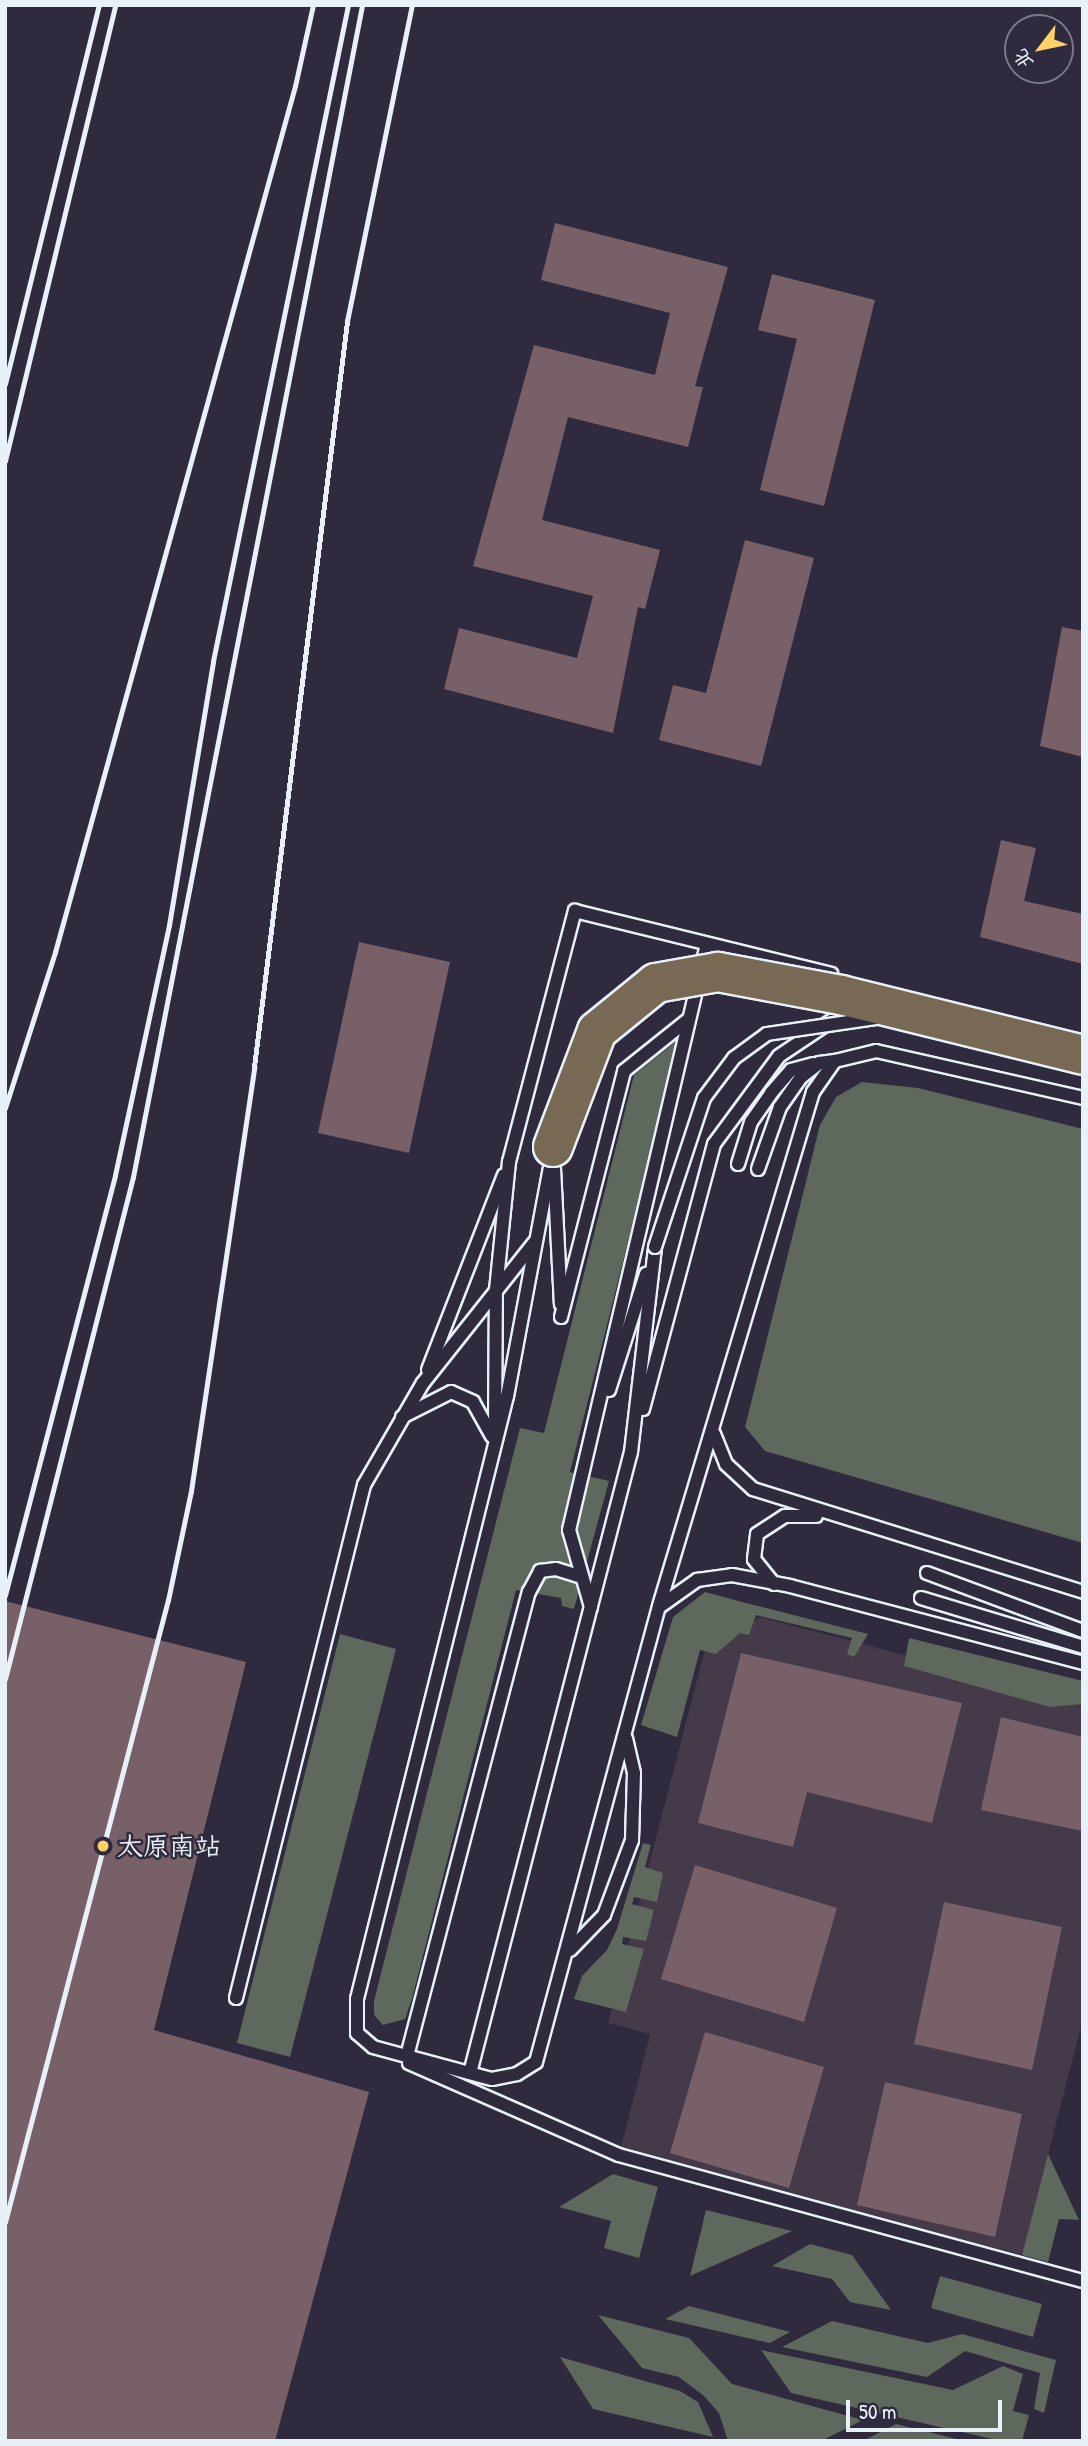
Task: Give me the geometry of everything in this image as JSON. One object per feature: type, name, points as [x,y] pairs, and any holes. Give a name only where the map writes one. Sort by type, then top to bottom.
[{"type":"highway","points":[[553,1147],[566,1101],[597,1031],[656,983],[718,972],[921,1015],[1083,1055]]},
{"type":"lane","points":[[423,1383],[509,1162],[575,911],[841,977]]},
{"type":"lane","points":[[591,1608],[569,1530],[706,944]]},
{"type":"lane","points":[[470,2073],[714,1144],[779,1056],[881,987]]},
{"type":"lane","points":[[580,1481],[704,1098],[734,1058],[767,1034],[831,1022],[921,1015]]},
{"type":"lane","points":[[553,1147],[561,1317],[624,1071],[689,1019]]},
{"type":"lane","points":[[738,1164],[751,1122],[791,1070],[876,1051],[1083,1098]]},
{"type":"lane","points":[[373,2047],[492,2079],[517,2074],[536,2062],[659,1607],[714,1434],[813,1092],[835,1061]]},
{"type":"lane","points":[[758,1169],[780,1107],[819,1063]]},
{"type":"lane","points":[[553,1147],[495,1446],[357,1999],[357,2033],[373,2047],[619,2155],[1083,2281]]},
{"type":"lane","points":[[495,1446],[496,1290],[509,1162]]},
{"type":"lane","points":[[236,1998],[364,1485],[398,1419],[423,1383],[536,1240]]},
{"type":"lane","points":[[631,1452],[655,1247]]},
{"type":"lane","points":[[398,1419],[451,1392],[473,1402],[489,1425],[495,1446]]},
{"type":"lane","points":[[714,1434],[726,1464],[753,1489],[823,1516],[1083,1592]]},
{"type":"lane","points":[[774,1584],[754,1559],[757,1534],[785,1516],[823,1516]]},
{"type":"lane","points":[[407,2056],[529,1592],[540,1571],[556,1569],[582,1577]]},
{"type":"lane","points":[[927,1573],[1083,1631]]},
{"type":"lane","points":[[659,1607],[697,1580],[732,1575],[1083,1663]]},
{"type":"lane","points":[[921,1598],[1083,1647]]},
{"type":"lane","points":[[567,1953],[604,1915],[632,1840],[634,1773],[625,1736]]},
{"type":"shaded area","points":[[760,1617],[1083,1702],[1083,2019],[1022,2255],[619,2155],[650,2034],[608,2023],[704,1653]]},
{"type":"green space","points":[[679,1039],[570,1472],[609,1481],[574,1609],[562,1606],[561,1598],[516,1590],[412,1999],[405,2019],[383,2025],[374,2015],[374,2001],[520,1428],[544,1433],[634,1075]]},
{"type":"green space","points":[[862,1082],[918,1088],[1083,1129],[1083,1543],[765,1451],[745,1427],[820,1125],[836,1097]]},
{"type":"green space","points":[[705,1592],[868,1634],[854,1657],[847,1654],[852,1638],[756,1615],[749,1635],[740,1633],[716,1654],[700,1650],[677,1737],[641,1725],[673,1617]]},
{"type":"green space","points":[[340,1634],[396,1649],[290,2057],[237,2043]]},
{"type":"green space","points":[[909,1638],[1083,1681],[1083,1704],[1050,1707],[904,1666]]},
{"type":"green space","points":[[643,1843],[651,1845],[645,1867],[663,1873],[657,1902],[634,1897],[632,1904],[654,1910],[646,1941],[623,1937],[622,1944],[644,1949],[626,2012],[574,1999],[582,1976],[607,1950],[617,1929]]},
{"type":"green space","points":[[1048,2154],[1079,2220],[1059,2219],[1048,2262],[1022,2255]]},
{"type":"green space","points":[[613,2174],[658,2187],[639,2258],[604,2248],[611,2221],[559,2207]]},
{"type":"green space","points":[[706,2210],[792,2231],[690,2276]]},
{"type":"green space","points":[[810,2244],[852,2255],[891,2310],[850,2302],[832,2279],[772,2266]]},
{"type":"green space","points":[[940,2276],[1042,2304],[1033,2337],[931,2308]]},
{"type":"green space","points":[[689,2306],[790,2332],[770,2343],[665,2319]]},
{"type":"green space","points":[[598,2315],[689,2338],[732,2384],[863,2420],[821,2441],[728,2441],[719,2413],[704,2396],[679,2377],[642,2368]]},
{"type":"green space","points":[[832,2321],[928,2343],[962,2334],[1056,2360],[1044,2413],[1034,2409],[1040,2373],[965,2351],[927,2377],[782,2347]]},
{"type":"green space","points":[[761,2350],[953,2390],[1003,2366],[1023,2374],[1013,2411],[1029,2415],[1022,2441],[1001,2441],[791,2393]]},
{"type":"green space","points":[[560,2357],[680,2391],[698,2402],[713,2437],[593,2409]]},
{"type":"green space","points":[[896,2424],[965,2441],[863,2441]]},
{"type":"building","points":[[555,223],[728,267],[695,386],[703,387],[688,447],[568,417],[542,520],[660,550],[645,609],[638,607],[613,733],[444,689],[459,628],[577,658],[593,596],[473,566],[534,345],[655,375],[670,313],[541,280]]},
{"type":"building","points":[[772,274],[875,300],[824,506],[760,490],[797,339],[758,330]]},
{"type":"building","points":[[745,540],[814,558],[761,766],[659,740],[673,685],[706,693]]},
{"type":"building","points":[[1062,627],[1083,631],[1083,757],[1040,746]]},
{"type":"building","points":[[1001,840],[1036,848],[1024,901],[1083,914],[1083,964],[980,937]]},
{"type":"building","points":[[359,942],[450,962],[409,1153],[318,1133]]},
{"type":"building","name":"太原南站","points":[[5,1601],[246,1662],[154,2030],[369,2092],[275,2441],[5,2441]]},
{"type":"building","points":[[741,1653],[962,1703],[932,1823],[807,1792],[793,1847],[698,1823]]},
{"type":"building","points":[[1001,1717],[1083,1737],[1083,1831],[981,1810]]},
{"type":"building","points":[[695,1865],[837,1908],[804,2022],[661,1979]]},
{"type":"building","points":[[944,1902],[1062,1927],[1032,2070],[914,2044]]},
{"type":"building","points":[[705,2032],[824,2067],[789,2188],[670,2153]]},
{"type":"building","points":[[885,2082],[1022,2114],[995,2237],[857,2205]]},
{"type":"railway","points":[[5,384],[99,5]]},
{"type":"railway","points":[[5,461],[115,5]]},
{"type":"railway","points":[[5,1108],[55,952],[295,86],[313,5]]},
{"type":"railway","points":[[5,1595],[115,1175],[169,925],[213,661],[348,5]]},
{"type":"railway","points":[[5,1679],[133,1177],[362,5]]},
{"type":"railway","points":[[5,2222],[168,1600],[191,1491],[254,1067],[347,321],[412,5]]},
{"type":"place","name":"太原南站","points":[[103,1846]]}]
